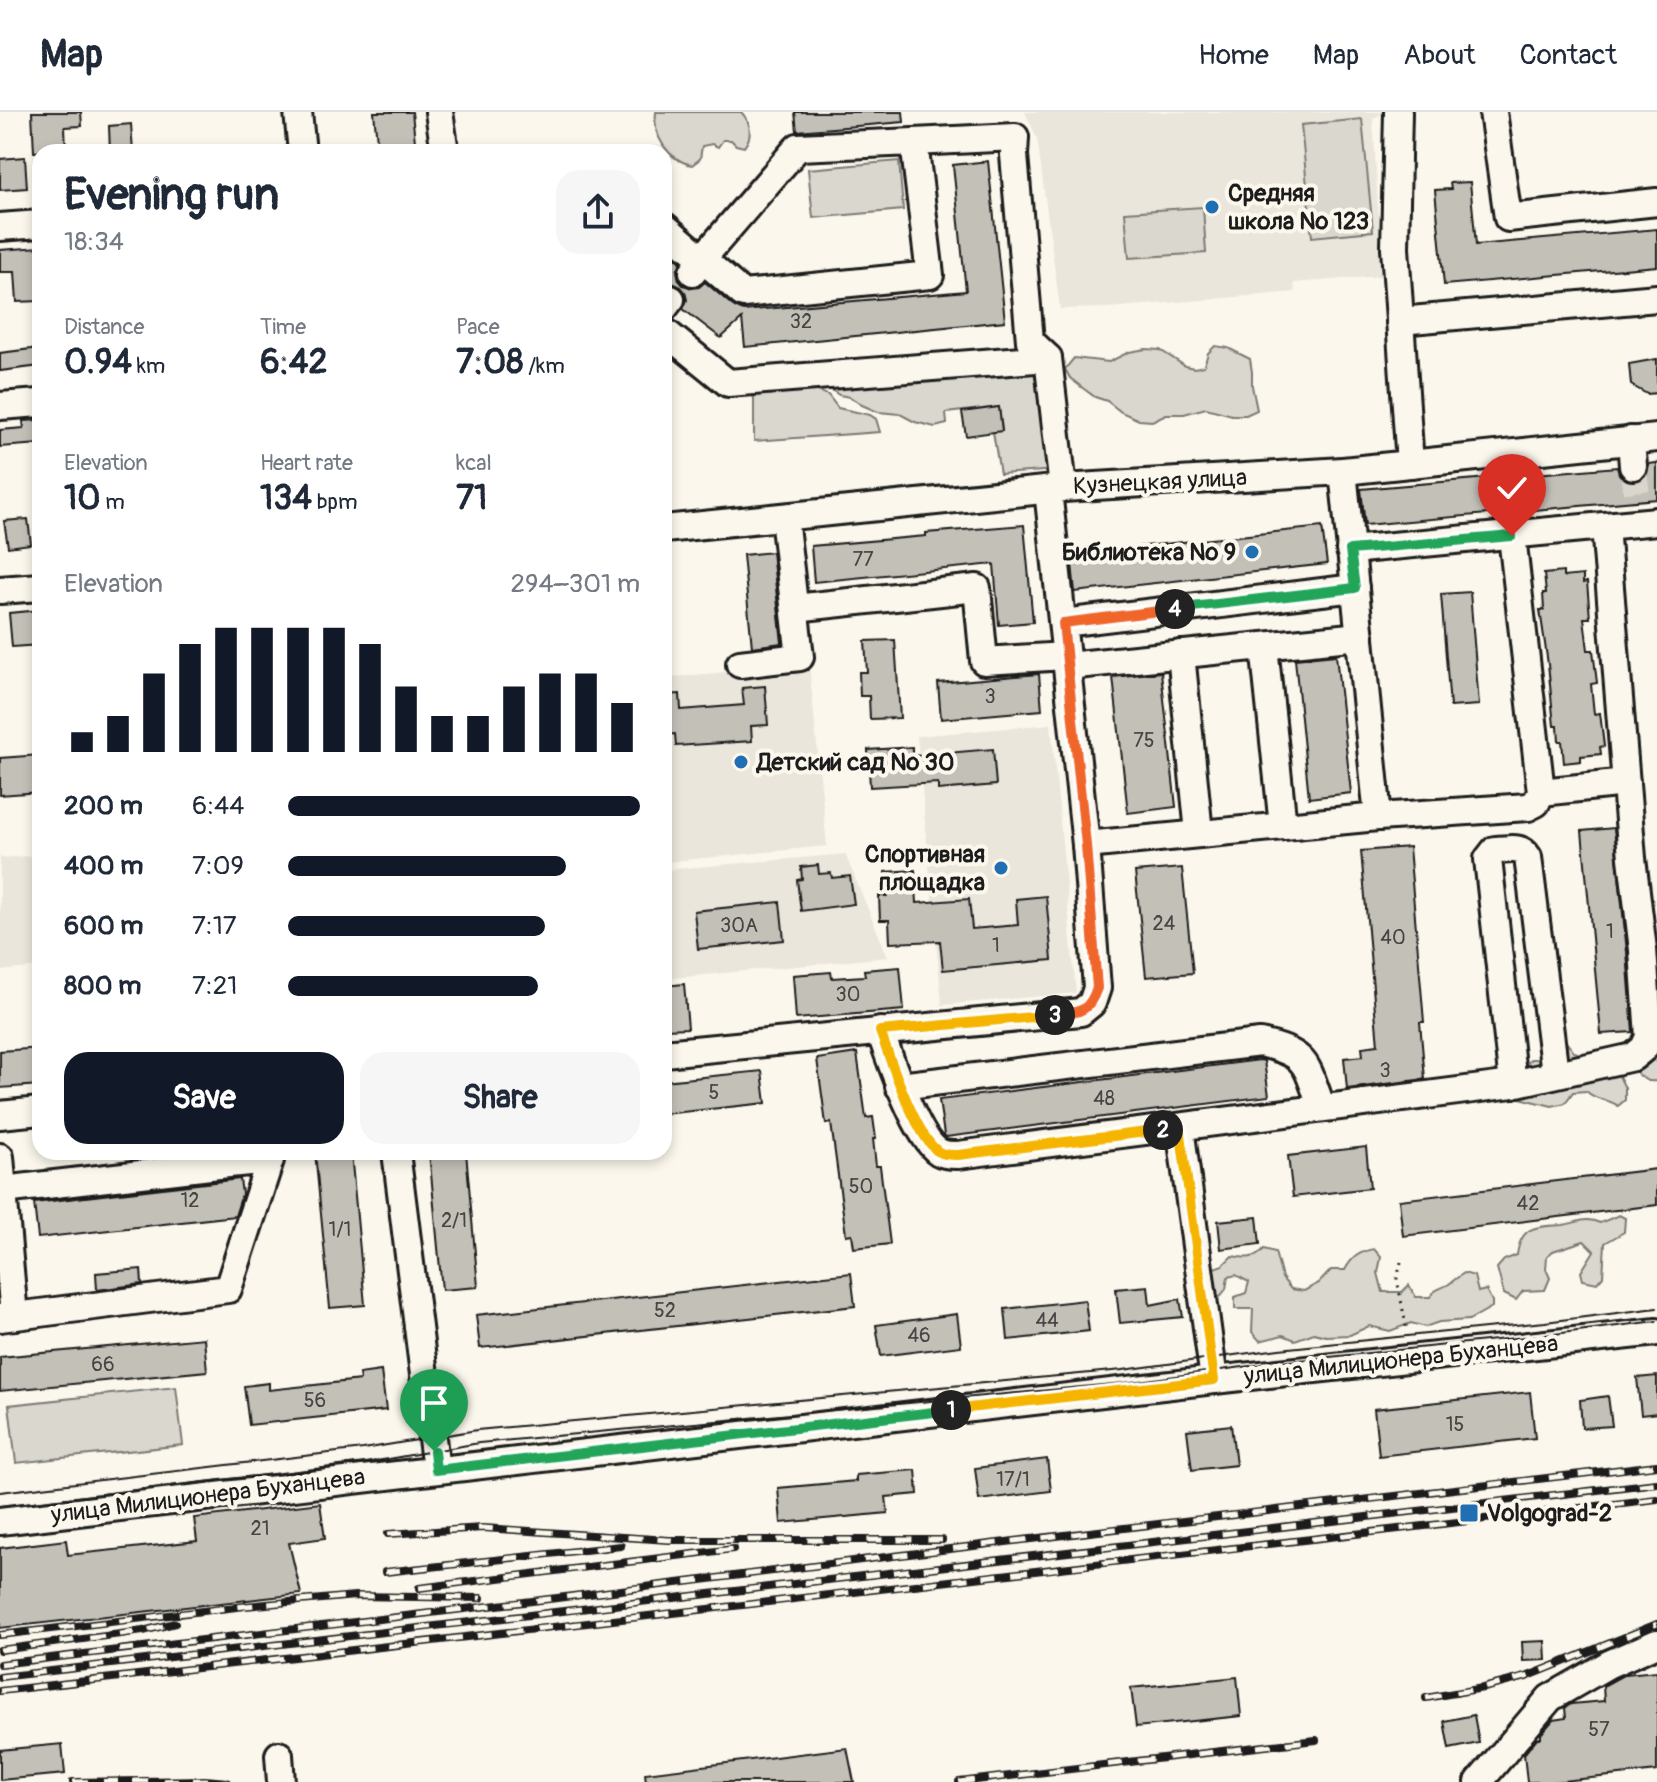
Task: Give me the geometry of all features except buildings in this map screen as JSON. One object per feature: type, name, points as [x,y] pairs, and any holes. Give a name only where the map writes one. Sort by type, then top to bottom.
[{"type":"street","points":[[298,112],[301,144]]},
{"type":"street","points":[[439,112],[444,144]]},
{"type":"street","points":[[1398,112],[1395,248],[1410,464]]},
{"type":"street","points":[[1493,112],[1508,218],[1657,202]]},
{"type":"street","points":[[672,1052],[1081,1012],[1092,1003],[1097,988],[1063,623],[1048,358],[1030,341],[1015,137],[798,147],[698,265]]},
{"type":"street","points":[[672,235],[698,265],[743,294],[930,275],[914,142]]},
{"type":"street","points":[[0,227],[32,225]]},
{"type":"street","points":[[1400,321],[1657,298]]},
{"type":"street","points":[[672,338],[728,383],[1048,358]]},
{"type":"street","points":[[0,406],[32,404]]},
{"type":"street","name":"Кузнецкая улица","points":[[672,528],[1056,489],[1410,464],[1632,453],[1657,438]]},
{"type":"street","points":[[1343,471],[1378,817]]},
{"type":"street","points":[[1350,550],[1605,526],[1645,515]]},
{"type":"street","points":[[740,664],[800,657],[784,517]]},
{"type":"street","points":[[880,1031],[899,1086],[929,1143],[941,1153],[958,1155],[1513,1084],[1633,1057],[1644,1048],[1649,1037],[1605,526]]},
{"type":"street","points":[[1086,845],[1378,817],[1528,807],[1536,803],[1541,792],[1512,536]]},
{"type":"street","points":[[0,590],[32,588]]},
{"type":"street","points":[[795,608],[977,588],[984,661],[1067,661],[1181,654],[1360,636]]},
{"type":"street","points":[[1063,623],[1355,588]]},
{"type":"street","points":[[1264,646],[1283,826]]},
{"type":"street","points":[[1181,654],[1199,833]]},
{"type":"street","points":[[1541,792],[1626,783]]},
{"type":"street","points":[[1513,1084],[1488,859],[1495,850],[1520,849],[1528,857],[1555,1073]]},
{"type":"street","points":[[899,1086],[1260,1043],[1294,1053],[1305,1062],[1322,1108]]},
{"type":"street","points":[[0,1115],[32,1112]]},
{"type":"street","points":[[1180,1127],[1214,1380]]},
{"type":"street","points":[[0,1157],[7,1317],[228,1289],[270,1160]]},
{"type":"street","points":[[3,1190],[205,1160]]},
{"type":"street","points":[[397,1160],[436,1470]]},
{"type":"street","name":"улица Милиционера Буханцева","points":[[0,1521],[1214,1380],[1657,1332]]},
{"type":"street","points":[[1479,1782],[1550,1698],[1609,1664],[1657,1643]]},
{"type":"street","points":[[279,1755],[281,1782]]},
{"type":"path","points":[[1401,1262],[1397,1279],[1407,1331]]},
{"type":"shaded area","points":[[656,112],[741,112],[749,125],[750,134],[744,147],[731,140],[723,140],[718,147],[712,144],[702,146],[700,159],[692,165],[672,155],[672,144],[663,144],[655,121]]},
{"type":"shaded area","name":"Средняя школа № 123","points":[[1025,112],[1384,112],[1373,119],[1382,276],[1294,283],[1295,292],[1108,308],[1060,309],[1037,138]]},
{"type":"shaded area","points":[[1362,119],[1373,231],[1312,237],[1301,125]]},
{"type":"shaded area","points":[[899,161],[903,210],[813,218],[808,169]]},
{"type":"shaded area","points":[[1203,207],[1206,253],[1129,258],[1125,212]]},
{"type":"shaded area","points":[[1215,346],[1228,348],[1250,359],[1257,410],[1246,415],[1232,415],[1206,408],[1184,414],[1166,414],[1152,421],[1139,420],[1095,397],[1070,378],[1065,369],[1074,358],[1109,362],[1129,352],[1146,349],[1160,350],[1185,366],[1194,368],[1204,366],[1208,353]]},
{"type":"shaded area","points":[[1039,364],[1057,470],[1000,474],[993,432],[1002,431],[999,407],[946,413],[947,424],[935,427],[900,414],[878,412],[850,397],[839,395],[815,379]]},
{"type":"shaded area","points":[[809,388],[828,395],[838,408],[870,415],[876,419],[880,432],[754,441],[754,398],[749,392]]},
{"type":"shaded area","name":"Детский сад № 30","points":[[809,664],[827,846],[672,861],[672,677]]},
{"type":"shaded area","points":[[1051,724],[1076,993],[942,1005],[917,736]]},
{"type":"shaded area","points":[[0,854],[1,858],[32,856],[32,968],[0,971]]},
{"type":"shaded area","points":[[845,854],[888,957],[672,978],[672,869]]},
{"type":"shaded area","points":[[1657,1027],[1657,1081],[1647,1080],[1634,1070],[1624,1070],[1619,1076],[1625,1088],[1625,1100],[1618,1106],[1586,1091],[1573,1092],[1565,1103],[1552,1106],[1510,1093],[1531,1059],[1552,1065],[1566,1042],[1574,1052],[1598,1059],[1605,1066]]},
{"type":"shaded area","points":[[1619,1215],[1625,1218],[1624,1232],[1605,1243],[1603,1276],[1597,1283],[1583,1280],[1581,1272],[1594,1251],[1584,1241],[1547,1256],[1546,1269],[1550,1278],[1545,1290],[1523,1291],[1516,1300],[1504,1294],[1497,1268],[1504,1260],[1517,1255],[1527,1232],[1539,1227],[1585,1220],[1600,1223]]},
{"type":"shaded area","points":[[1264,1249],[1275,1252],[1282,1278],[1291,1289],[1304,1291],[1319,1283],[1331,1270],[1345,1270],[1356,1256],[1374,1249],[1381,1257],[1378,1273],[1383,1292],[1402,1292],[1409,1285],[1416,1297],[1430,1297],[1464,1273],[1474,1276],[1478,1292],[1486,1290],[1492,1307],[1469,1320],[1439,1322],[1425,1327],[1411,1323],[1390,1331],[1369,1326],[1350,1335],[1314,1333],[1295,1340],[1283,1335],[1260,1341],[1252,1332],[1253,1309],[1235,1309],[1235,1297],[1246,1293],[1249,1282],[1236,1275],[1228,1277],[1226,1289],[1218,1299],[1207,1287],[1211,1269],[1223,1265],[1232,1256],[1253,1257]]},
{"type":"shaded area","points":[[176,1387],[183,1445],[16,1463],[9,1405]]},
{"type":"tunnel","points":[[1633,466],[1638,501]]},
{"type":"tram line","points":[[0,1492],[363,1449],[477,1430],[1123,1370],[1279,1349],[1657,1308]]},
{"type":"tram line","points":[[0,1506],[365,1463],[479,1443],[1124,1383],[1280,1362],[1657,1321]]},
{"type":"railway","points":[[0,1664],[1657,1465]]},
{"type":"railway","points":[[0,1677],[1657,1483]]},
{"type":"railway","points":[[0,1691],[1657,1499]]},
{"type":"railway","points":[[388,1534],[483,1528],[669,1540],[942,1540]]},
{"type":"railway","points":[[385,1572],[621,1546]]},
{"type":"railway","points":[[419,1588],[733,1549]]},
{"type":"railway","points":[[0,1635],[355,1596],[481,1598]]},
{"type":"railway","points":[[0,1650],[143,1631],[175,1623]]},
{"type":"railway","points":[[1426,1698],[1526,1677],[1657,1624]]},
{"type":"railway","points":[[959,1782],[1316,1740]]},
{"type":"railway","points":[[73,1782],[227,1782]]},
{"type":"place","name":"Средняя школа № 123","points":[[1212,207]]},
{"type":"place","name":"Библиотека № 9","points":[[1252,552]]},
{"type":"place","name":"Детский сад № 30","points":[[741,762]]},
{"type":"place","name":"Спортивная площадка","points":[[1001,868]]},
{"type":"place","name":"Volgograd-2","points":[[1469,1513]]},
{"type":"route","points":[[434,1451],[436,1470],[1214,1380],[1180,1127],[958,1155],[941,1153],[929,1143],[899,1086],[880,1031],[1081,1012],[1092,1003],[1097,988],[1063,623],[1355,588],[1350,550],[1512,536]]}]
